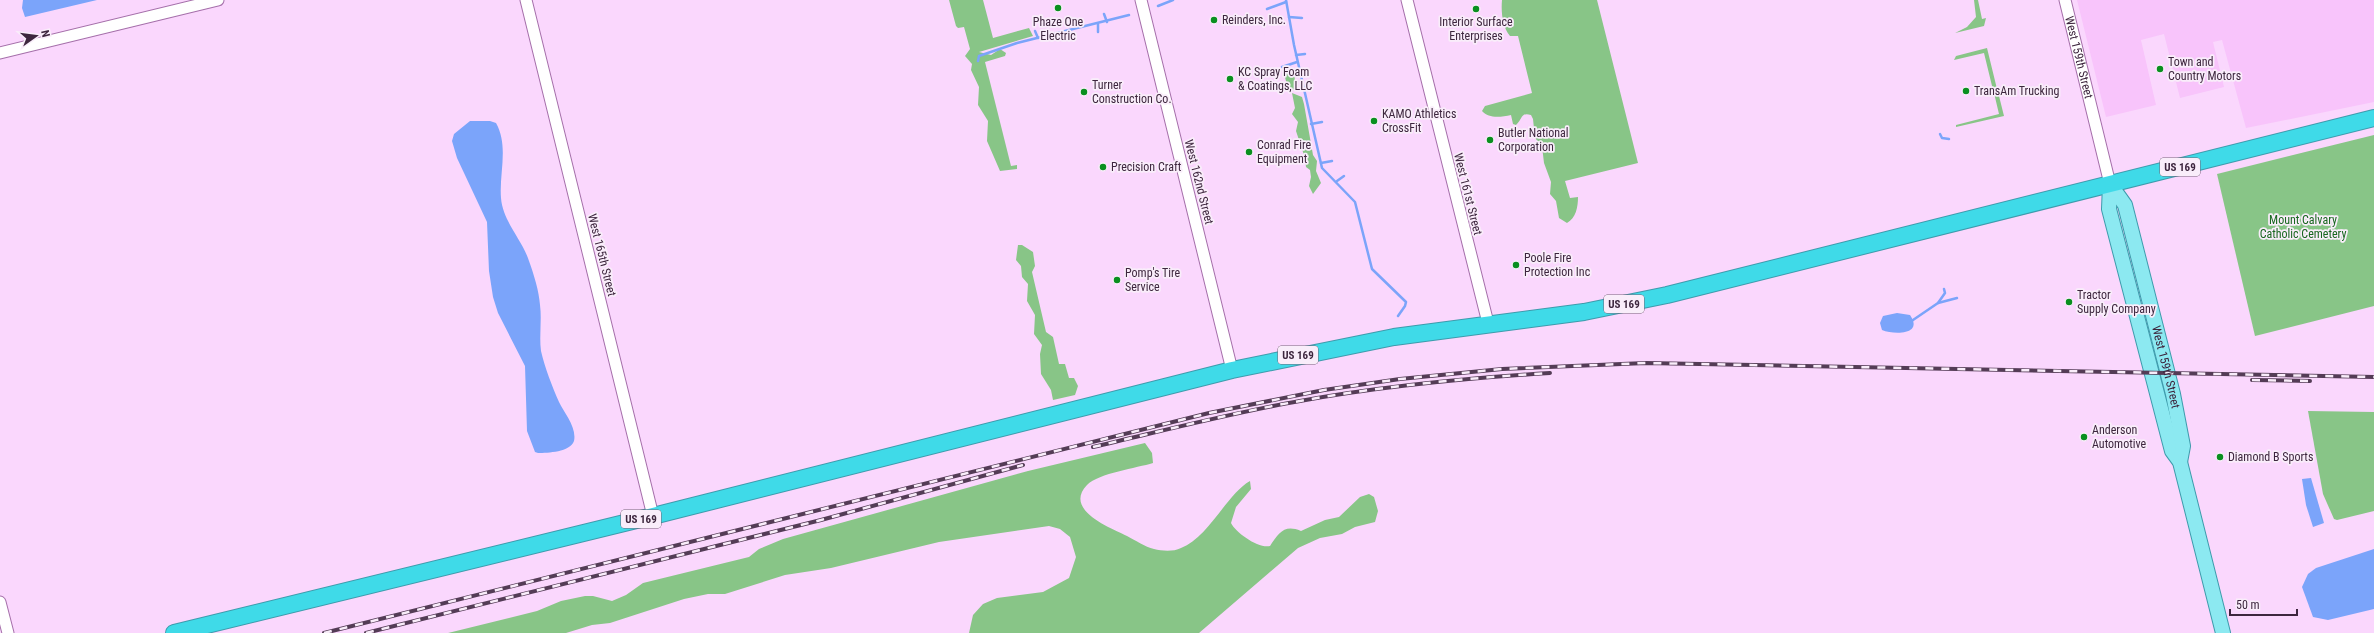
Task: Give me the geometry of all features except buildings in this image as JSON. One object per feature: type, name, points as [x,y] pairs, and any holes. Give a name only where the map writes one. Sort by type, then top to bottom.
[{"type":"highway","name":"US 169","points":[[174,633],[653,516],[1232,370],[1327,349],[1488,323],[1584,312],[1667,295],[2374,118]]},
{"type":"main road","name":"West 159th Street","points":[[2110,184],[2109,209],[2111,217],[2172,451],[2180,462],[2223,633]]},
{"type":"street","points":[[0,53],[218,0]]},
{"type":"street","name":"West 165th Street","points":[[526,0],[653,516]]},
{"type":"street","name":"West 162nd Street","points":[[1141,0],[1232,370]]},
{"type":"street","name":"West 161st Street","points":[[1407,0],[1488,323]]},
{"type":"street","name":"West 159th Street","points":[[2065,0],[2110,184]]},
{"type":"street","points":[[0,602],[8,633]]},
{"type":"shaded area","points":[[2077,0],[2374,0],[2374,102],[2246,128],[2222,40],[2213,42],[2224,87],[2180,98],[2164,34],[2141,40],[2156,105],[2106,117]]},
{"type":"green space","points":[[949,0],[983,0],[993,38],[1029,28],[1033,36],[979,52],[991,55],[1000,49],[1006,53],[1005,56],[985,62],[1011,166],[1017,165],[1017,169],[1000,171],[987,141],[988,121],[978,105],[979,87],[971,70],[972,64],[965,56],[970,49],[964,27],[958,28],[956,26]]},
{"type":"green space","points":[[1502,0],[1597,0],[1638,163],[1565,181],[1570,198],[1578,197],[1576,212],[1573,218],[1567,223],[1559,218],[1556,201],[1550,194],[1551,182],[1544,163],[1542,146],[1535,138],[1533,119],[1531,115],[1523,115],[1516,125],[1513,124],[1511,115],[1499,117],[1485,114],[1482,111],[1485,106],[1532,93],[1518,36],[1510,36],[1505,28],[1502,14]]},
{"type":"green space","points":[[1974,0],[1978,0],[1982,19],[1986,18],[1984,26],[1955,33],[1967,27],[1976,17]]},
{"type":"green space","points":[[1987,48],[1997,89],[1993,90],[1984,53],[1954,60],[1956,56]]},
{"type":"green space","points":[[1288,68],[1293,71],[1296,84],[1293,90],[1288,87],[1283,70]]},
{"type":"green space","points":[[1998,92],[2004,116],[1956,127],[1956,125],[1999,114],[1994,93]]},
{"type":"green space","points":[[1292,93],[1302,97],[1313,155],[1317,161],[1316,171],[1321,183],[1313,194],[1309,186],[1311,177],[1310,170],[1306,167],[1305,158],[1296,131],[1298,122],[1292,114],[1295,108]]},
{"type":"green space","name":"Mount Calvary Catholic Cemetery","points":[[2374,135],[2374,306],[2255,336],[2217,174]]},
{"type":"green space","points":[[1018,245],[1022,245],[1033,252],[1035,266],[1032,272],[1046,332],[1053,337],[1059,364],[1065,364],[1069,378],[1074,378],[1078,386],[1075,395],[1053,400],[1051,390],[1041,374],[1040,354],[1042,345],[1034,334],[1035,315],[1027,301],[1028,284],[1022,277],[1021,266],[1016,260]]},
{"type":"green space","points":[[2308,411],[2374,412],[2374,511],[2337,520],[2334,519],[2323,494]]},
{"type":"green space","points":[[1145,443],[1152,453],[1153,463],[1100,477],[1087,485],[1081,494],[1081,502],[1085,510],[1101,523],[1151,548],[1171,551],[1191,543],[1209,526],[1233,496],[1250,481],[1251,489],[1236,507],[1231,523],[1248,539],[1260,545],[1270,546],[1276,537],[1286,529],[1301,531],[1325,520],[1339,517],[1360,497],[1369,494],[1374,497],[1378,511],[1375,522],[1355,527],[1342,534],[1320,538],[1298,548],[1199,633],[969,633],[973,615],[983,604],[997,598],[1043,592],[1069,578],[1076,557],[1070,537],[1060,529],[1049,526],[939,542],[831,568],[785,575],[725,594],[708,594],[684,599],[610,623],[592,625],[566,633],[448,633],[537,611],[561,601],[585,596],[593,596],[612,601],[626,595],[643,583],[749,557],[759,549],[783,539],[1028,471]]},
{"type":"water","points":[[23,0],[97,0],[25,17],[22,8]]},
{"type":"water","points":[[470,121],[490,121],[496,123],[500,132],[503,150],[501,189],[502,207],[526,253],[533,272],[541,316],[541,351],[556,396],[570,420],[574,431],[574,441],[572,445],[563,450],[542,453],[535,452],[527,431],[525,366],[498,313],[493,297],[489,271],[487,222],[457,158],[452,141],[454,134]]},
{"type":"water","points":[[1897,313],[1910,315],[1913,326],[1910,330],[1906,332],[1893,333],[1882,330],[1880,323],[1883,316]]},
{"type":"water","points":[[2311,478],[2324,523],[2313,527],[2306,505],[2302,479]]},
{"type":"water","points":[[2374,549],[2374,609],[2328,620],[2313,617],[2302,587],[2308,574],[2316,568]]},
{"type":"waterway","points":[[1158,6],[1173,0]]},
{"type":"waterway","points":[[1286,0],[1294,45],[1322,168],[1355,202],[1372,269],[1406,302],[1398,316]]},
{"type":"waterway","points":[[1267,9],[1286,2]]},
{"type":"waterway","points":[[1104,14],[1107,22]]},
{"type":"waterway","points":[[978,61],[979,56],[1017,43],[1129,15]]},
{"type":"waterway","points":[[1289,17],[1302,18]]},
{"type":"waterway","points":[[1098,24],[1098,32]]},
{"type":"waterway","points":[[1035,31],[1038,38]]},
{"type":"waterway","points":[[1296,55],[1305,54]]},
{"type":"waterway","points":[[1282,67],[1297,62]]},
{"type":"waterway","points":[[1311,124],[1322,122]]},
{"type":"waterway","points":[[1940,134],[1942,138],[1949,139]]},
{"type":"waterway","points":[[1321,163],[1332,161]]},
{"type":"waterway","points":[[1337,181],[1344,176]]},
{"type":"waterway","points":[[1938,303],[1945,293],[1944,289]]},
{"type":"waterway","points":[[1913,320],[1938,303],[1957,298]]},
{"type":"railway","points":[[324,633],[1209,413],[1324,390],[1400,379],[1502,369],[1646,363],[2374,377]]},
{"type":"railway","points":[[1093,447],[1196,422],[1331,396],[1425,383],[1550,373]]},
{"type":"railway","points":[[2252,380],[2310,381]]},
{"type":"railway","points":[[366,633],[821,520],[1023,465]]},
{"type":"place","name":"Phaze One Electric","points":[[1058,8]]},
{"type":"place","name":"Interior Surface Enterprises","points":[[1476,9]]},
{"type":"place","name":"Reinders, Inc.","points":[[1214,20]]},
{"type":"place","name":"Town and Country Motors","points":[[2160,69]]},
{"type":"place","name":"KC Spray Foam & Coatings, LLC","points":[[1230,79]]},
{"type":"place","name":"TransAm Trucking","points":[[1966,91]]},
{"type":"place","name":"Turner Construction Co.","points":[[1084,92]]},
{"type":"place","name":"KAMO Athletics CrossFit","points":[[1374,121]]},
{"type":"place","name":"Butler National Corporation","points":[[1490,140]]},
{"type":"place","name":"Conrad Fire Equipment","points":[[1249,152]]},
{"type":"place","name":"Precision Craft","points":[[1103,167]]},
{"type":"place","name":"Poole Fire Protection Inc","points":[[1516,265]]},
{"type":"place","name":"Pomp's Tire Service","points":[[1117,280]]},
{"type":"place","name":"Tractor Supply Company","points":[[2069,302]]},
{"type":"place","name":"Anderson Automotive","points":[[2084,437]]},
{"type":"place","name":"Diamond B Sports","points":[[2220,457]]}]
